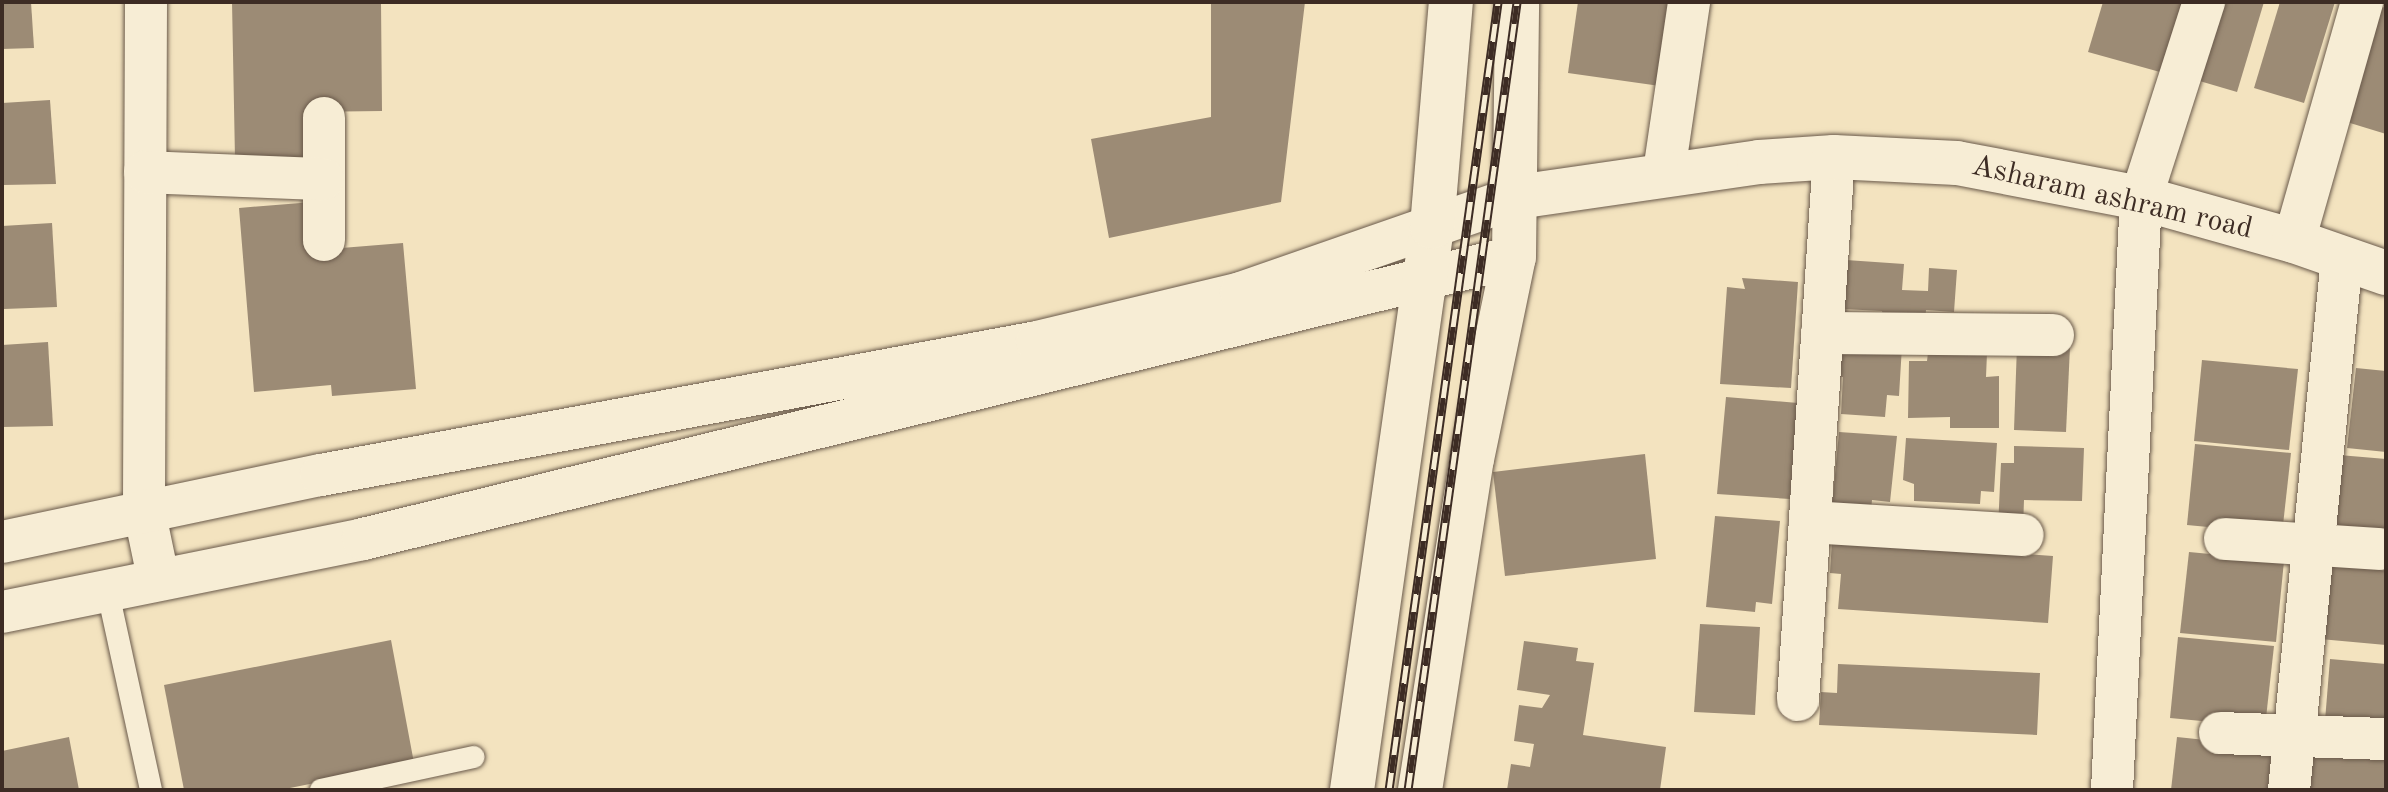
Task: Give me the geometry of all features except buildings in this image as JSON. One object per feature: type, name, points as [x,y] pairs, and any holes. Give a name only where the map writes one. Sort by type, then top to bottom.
[{"type":"street","points":[[146,2],[144,510],[158,577]]},
{"type":"street","points":[[1352,790],[1432,227],[1451,2]]},
{"type":"street","points":[[1420,790],[1472,459],[1514,257],[1517,2]]},
{"type":"street","points":[[1664,172],[1689,2]]},
{"type":"street","points":[[2112,790],[2141,198],[2204,2]]},
{"type":"street","points":[[2294,241],[2362,2]]},
{"type":"street","points":[[324,118],[324,240]]},
{"type":"street","points":[[1798,700],[1834,157]]},
{"type":"street","name":"Asharam ashram road","points":[[1517,197],[1664,172],[1834,157],[1957,163],[2141,198],[2294,241],[2386,273]]},
{"type":"street","points":[[145,172],[323,179]]},
{"type":"street","points":[[2,612],[158,577],[363,539],[1514,257],[1593,185]]},
{"type":"street","points":[[2,542],[144,510],[1037,342],[1241,293],[1517,197]]},
{"type":"street","points":[[2289,790],[2342,258]]},
{"type":"street","points":[[1822,333],[2053,335]]},
{"type":"street","points":[[1810,522],[2023,535]]},
{"type":"street","points":[[2225,539],[2380,549]]},
{"type":"street","points":[[2220,733],[2386,739]]},
{"type":"lane","points":[[107,588],[151,790]]},
{"type":"lane","points":[[321,790],[473,757]]},
{"type":"railway","points":[[1389,790],[1498,2]]},
{"type":"railway","points":[[1408,790],[1517,2]]}]
